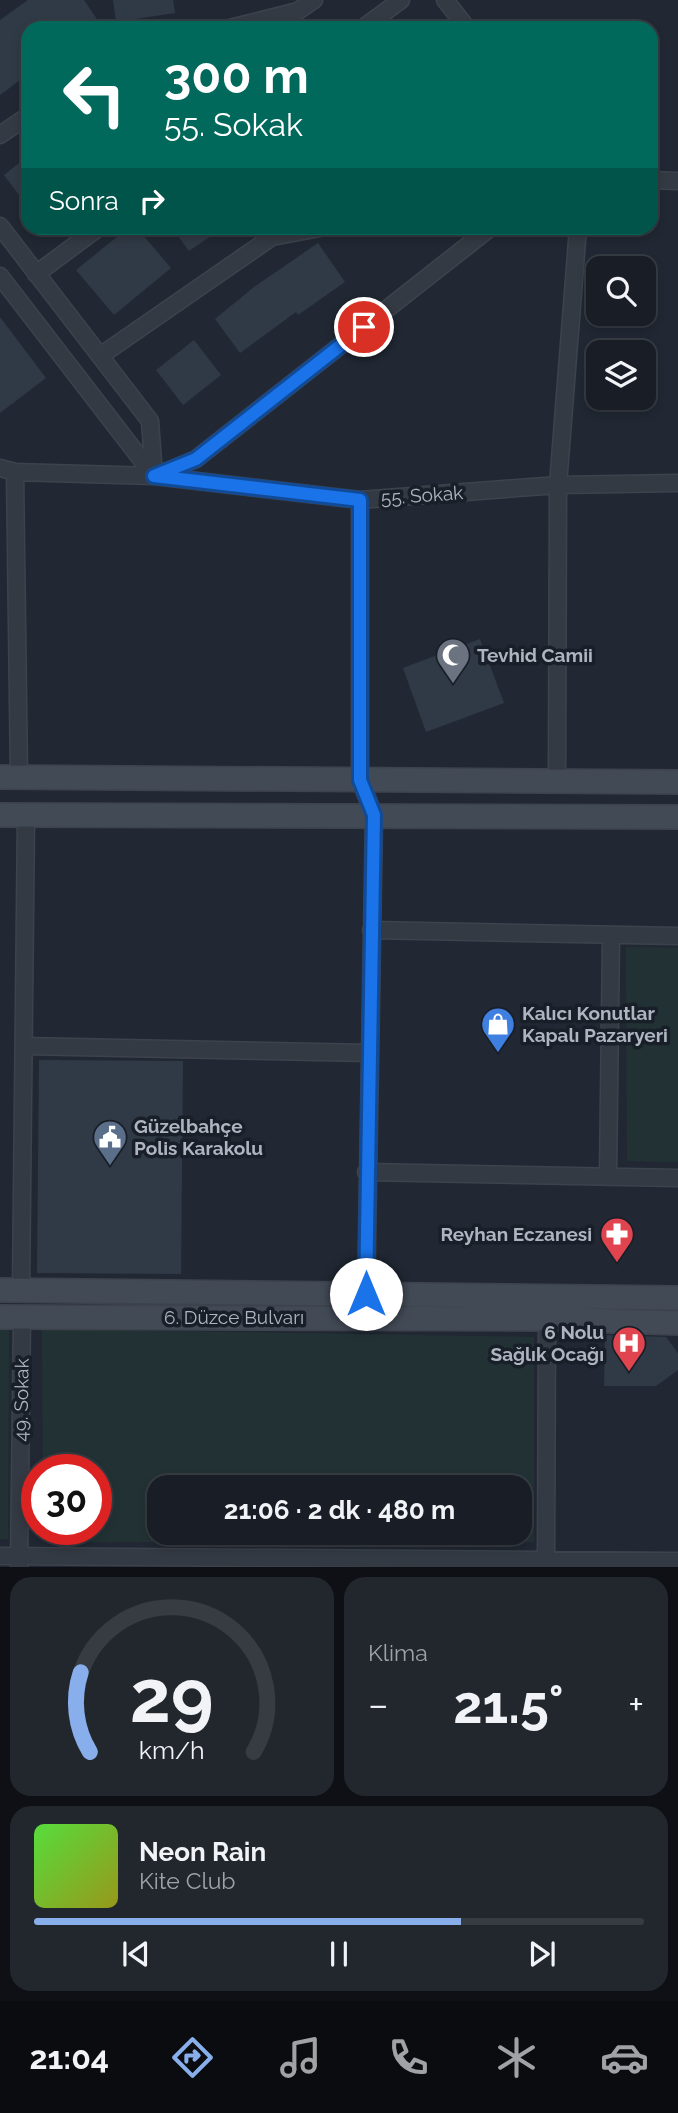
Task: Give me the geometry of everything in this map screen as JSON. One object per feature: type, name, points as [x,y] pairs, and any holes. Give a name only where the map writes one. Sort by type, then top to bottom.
[{"type":"main road","points":[[9,778],[678,782]]},
{"type":"main road","points":[[0,815],[678,817]]},
{"type":"main road","name":"6. Düzce Bulvarı","points":[[11,1290],[678,1297]]},
{"type":"main road","name":"6. Düzce Bulvarı","points":[[11,1317],[547,1319],[678,1323]]},
{"type":"street","points":[[258,21],[298,11],[314,0]]},
{"type":"street","points":[[372,21],[401,0]]},
{"type":"street","points":[[445,0],[462,21]]},
{"type":"street","points":[[0,135],[21,121]]},
{"type":"street","points":[[658,180],[678,181]]},
{"type":"street","points":[[0,226],[150,421],[154,476]]},
{"type":"street","points":[[36,274],[89,235]]},
{"type":"street","points":[[100,356],[272,237],[283,235]]},
{"type":"street","points":[[154,476],[196,459],[481,235]]},
{"type":"street","points":[[557,782],[558,485],[577,235]]},
{"type":"street","points":[[0,276],[154,476]]},
{"type":"street","points":[[8,470],[9,778]]},
{"type":"street","name":"55. Sokak","points":[[8,470],[154,476],[360,500],[558,485],[678,483]]},
{"type":"street","points":[[360,500],[360,780],[374,815],[366,1172],[366,1318]]},
{"type":"street","points":[[11,1290],[24,1046],[26,815]]},
{"type":"street","points":[[371,930],[678,936]]},
{"type":"street","points":[[608,1177],[611,935]]},
{"type":"street","points":[[24,1046],[369,1054]]},
{"type":"street","points":[[366,1172],[678,1178]]},
{"type":"street","name":"49. Sokak","points":[[11,1317],[19,1562]]},
{"type":"street","points":[[546,1563],[547,1319]]},
{"type":"street","points":[[0,1556],[19,1562],[678,1561]]},
{"type":"shaded area","points":[[626,947],[678,948],[678,1162],[627,1161]]},
{"type":"shaded area","points":[[0,1328],[9,1328],[8,1539],[0,1539]]},
{"type":"shaded area","points":[[42,1329],[534,1337],[534,1542],[532,1475],[147,1475],[147,1542],[112,1542],[112,1454],[43,1454]]},
{"type":"building","points":[[28,0],[84,0],[98,21],[21,21],[21,79],[0,95],[0,20]]},
{"type":"building","points":[[113,0],[173,0],[175,13],[116,21]]},
{"type":"building","points":[[21,162],[21,198],[4,175]]},
{"type":"building","points":[[119,235],[143,235],[171,268],[114,315],[76,270]]},
{"type":"building","points":[[177,235],[213,235],[189,251]]},
{"type":"building","points":[[318,243],[345,282],[298,315],[296,312],[240,353],[215,319],[254,287]]},
{"type":"building","points":[[0,317],[46,378],[0,413]]},
{"type":"building","points":[[194,340],[221,375],[183,405],[156,370]]},
{"type":"building","name":"Tevhid Camii","points":[[480,639],[504,703],[426,732],[403,668]]},
{"type":"building","name":"Güzelbahçe Polis Karakolu","points":[[39,1060],[183,1061],[181,1274],[37,1273]]},
{"type":"building","points":[[605,1335],[666,1337],[678,1353],[678,1370],[656,1386],[604,1386]]},
{"type":"place","name":"Tevhid Camii","points":[[453,685]]},
{"type":"place","name":"Kalıcı Konutlar Kapalı Pazaryeri","points":[[498,1054]]},
{"type":"place","name":"Güzelbahçe Polis Karakolu","points":[[110,1167]]},
{"type":"place","name":"Reyhan Eczanesi","points":[[617,1264]]},
{"type":"place","name":"6 Nolu Sağlık Ocağı","points":[[629,1373]]},
{"type":"route","points":[[364,327],[196,459],[154,476],[360,500],[360,780],[374,815],[366,1294]]}]
